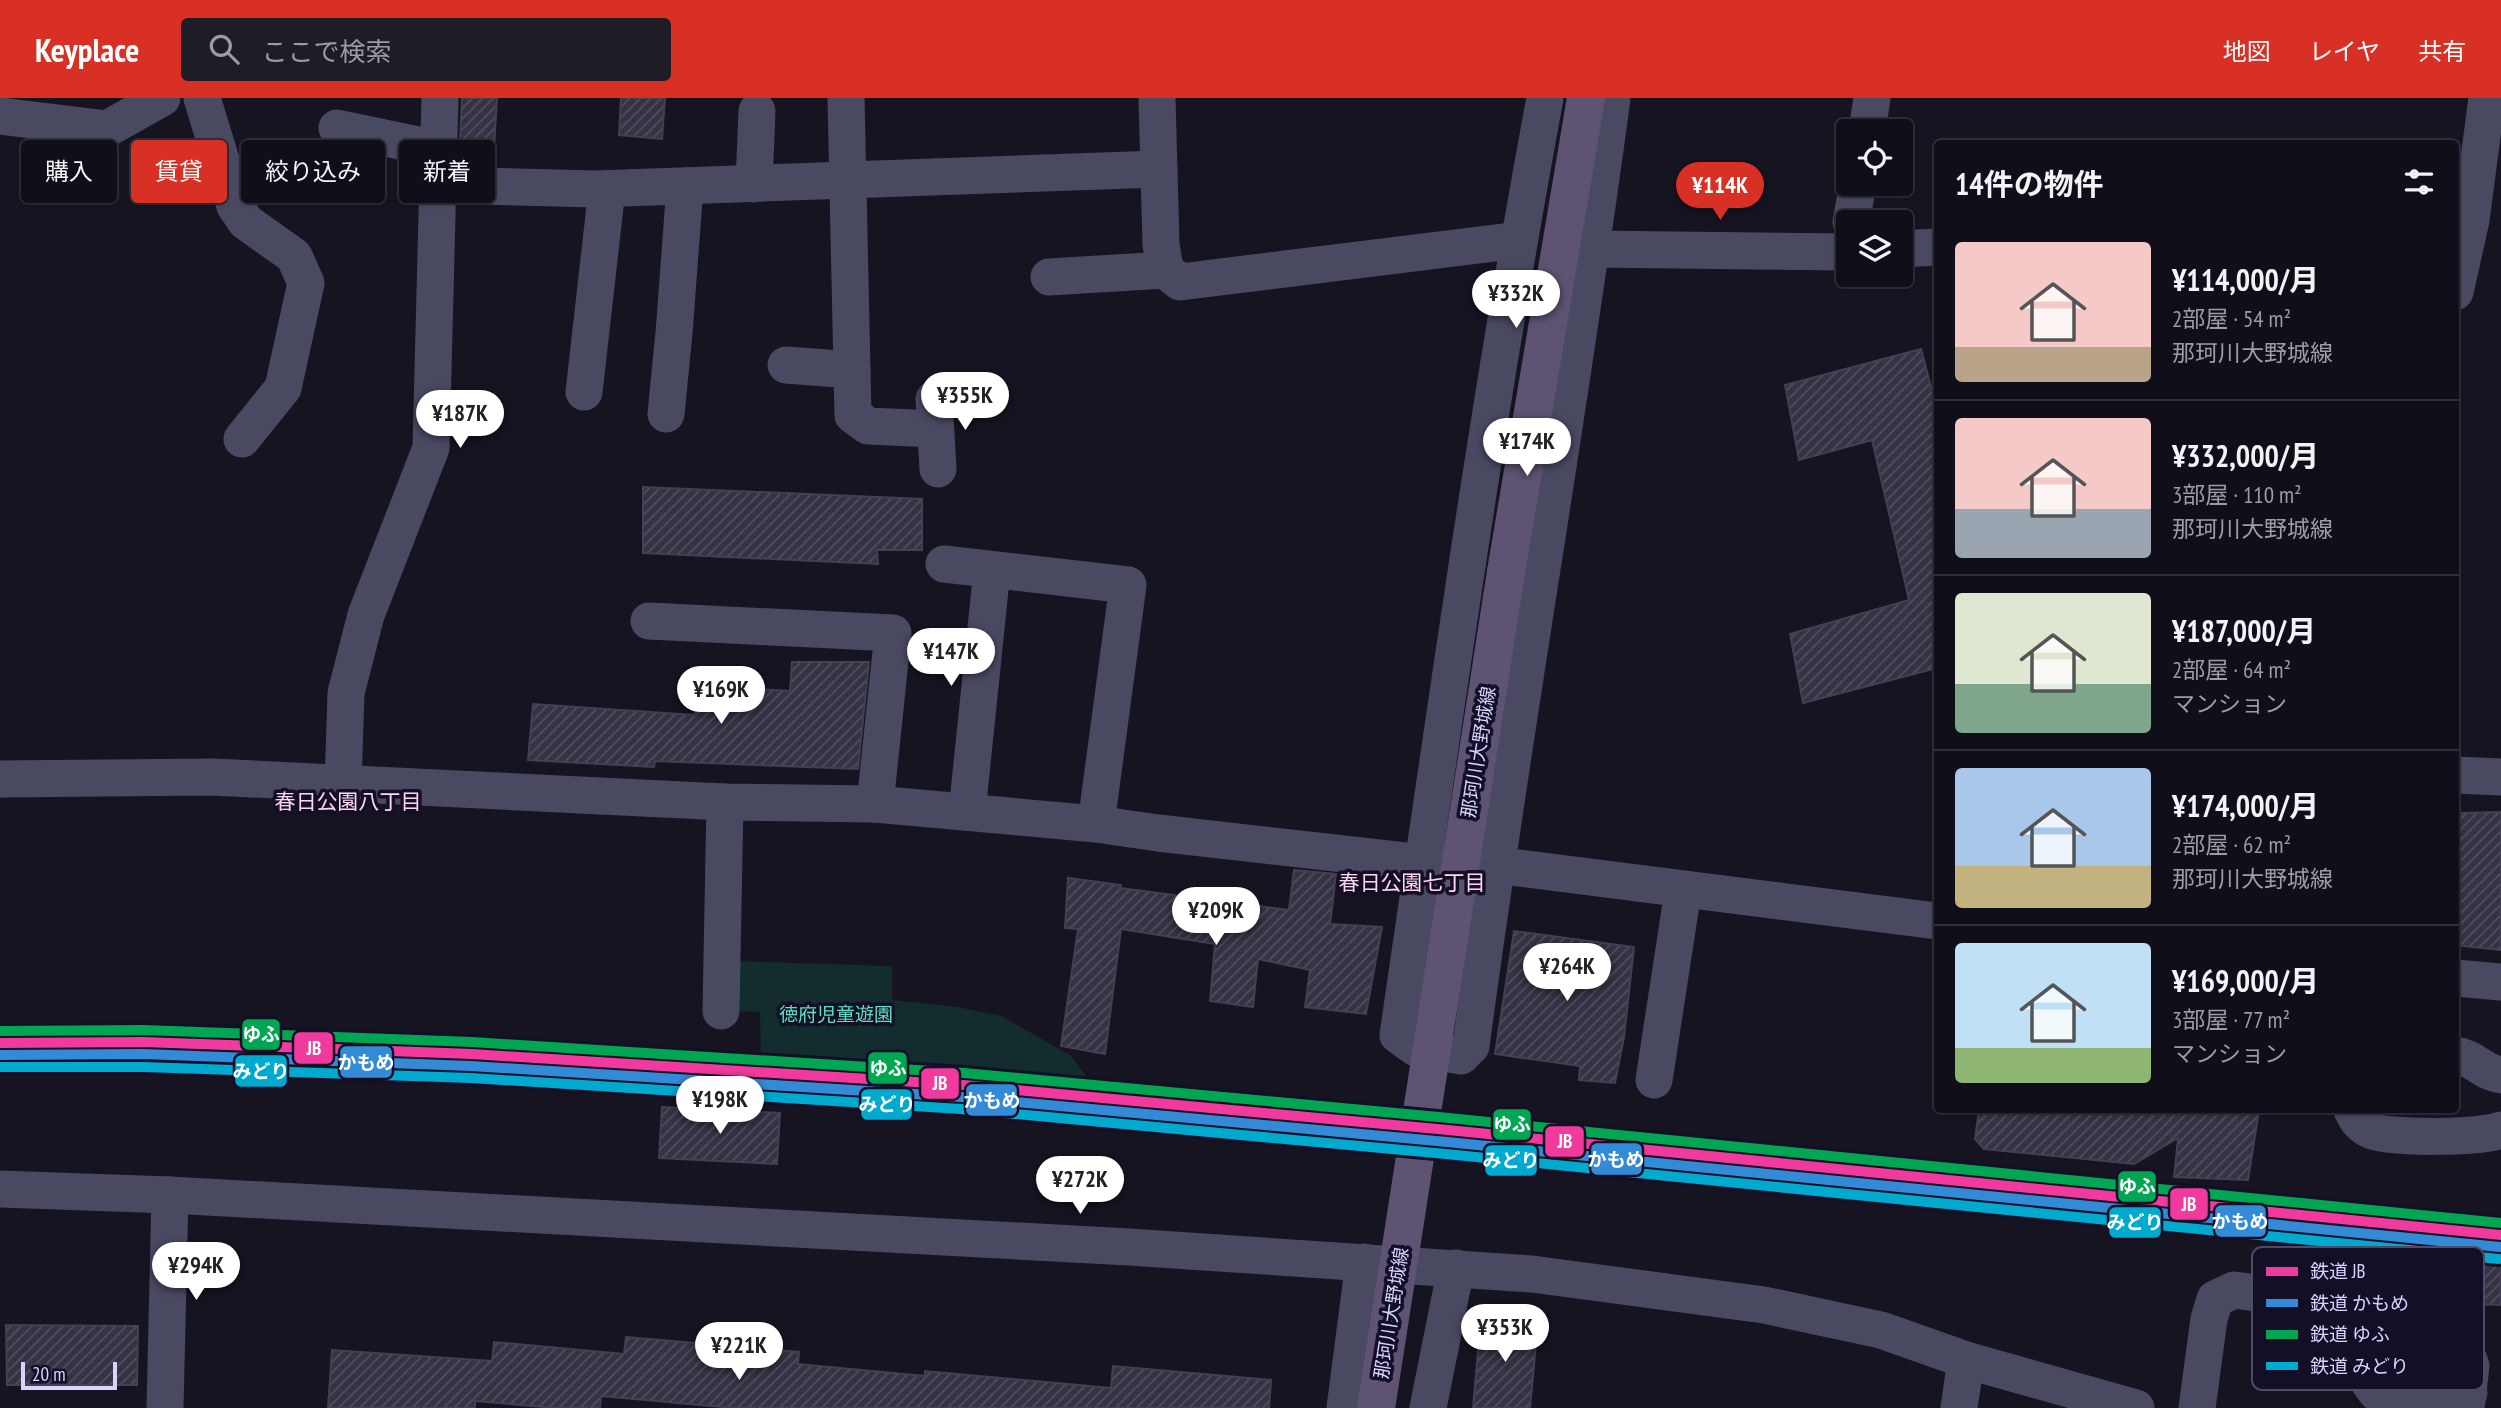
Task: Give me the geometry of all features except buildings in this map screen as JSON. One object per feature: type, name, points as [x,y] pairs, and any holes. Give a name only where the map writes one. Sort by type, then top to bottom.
[{"type":"main road","name":"那珂川大野城線","points":[[1376,1408],[1506,572],[1586,98]]},
{"type":"street","points":[[0,116],[107,129],[162,98]]},
{"type":"street","points":[[202,98],[235,205],[246,222],[294,256],[306,282],[283,388],[242,439]]},
{"type":"street","points":[[438,140],[440,98]]},
{"type":"street","points":[[846,98],[853,415],[868,426],[935,414],[937,468]]},
{"type":"street","points":[[1157,98],[1161,244],[1165,270]]},
{"type":"street","points":[[1545,98],[1473,522],[1398,1035],[1416,1048],[1461,1056],[1471,1045],[1495,865],[1592,249],[1612,98]]},
{"type":"street","points":[[1869,119],[1872,98]]},
{"type":"street","points":[[2459,256],[2463,220],[2487,98]]},
{"type":"street","points":[[754,184],[757,111]]},
{"type":"street","points":[[337,128],[399,141]]},
{"type":"street","points":[[495,186],[607,189],[1159,169]]},
{"type":"street","points":[[666,414],[685,186]]},
{"type":"street","points":[[583,392],[607,189]]},
{"type":"street","points":[[343,785],[345,693],[366,615],[431,448],[438,203]]},
{"type":"street","points":[[1049,277],[1165,270],[1180,282],[1519,240]]},
{"type":"street","points":[[1592,249],[1836,242]]},
{"type":"street","points":[[1913,248],[1934,247]]},
{"type":"street","points":[[786,365],[852,370]]},
{"type":"street","points":[[944,564],[1128,585],[1096,824]]},
{"type":"street","points":[[967,812],[992,570]]},
{"type":"street","points":[[649,621],[893,633],[875,804]]},
{"type":"street","points":[[2459,775],[2501,777]]},
{"type":"street","points":[[0,779],[212,777],[725,802],[875,804],[1096,824],[1423,863],[1495,865],[1683,891],[1934,921]]},
{"type":"street","points":[[721,1011],[725,802]]},
{"type":"street","points":[[1654,1080],[1683,891]]},
{"type":"street","points":[[2459,978],[2501,982]]},
{"type":"street","points":[[2459,1056],[2474,1060],[2501,1075]]},
{"type":"street","points":[[2354,1113],[2359,1124],[2388,1135],[2478,1135],[2501,1130]]},
{"type":"street","points":[[0,1189],[170,1195],[1101,1246],[1532,1274],[1764,1305],[1881,1330],[1966,1360],[2136,1408]]},
{"type":"street","points":[[165,1408],[170,1195]]},
{"type":"street","points":[[1345,1408],[1364,1262]]},
{"type":"street","points":[[1428,1408],[1456,1268]]},
{"type":"street","points":[[2197,1408],[2208,1319],[2215,1299],[2234,1290],[2252,1292]]},
{"type":"street","points":[[1959,1408],[1966,1360]]},
{"type":"street","points":[[2375,1390],[2410,1402],[2468,1400]]},
{"type":"green space","name":"徳府児童遊園","points":[[733,961],[892,966],[892,1000],[958,1007],[1001,1016],[1070,1055],[1090,1081],[761,1059],[760,1012],[730,1011]]},
{"type":"rail line","name":"ゆふ","points":[[0,1031],[143,1030],[472,1042],[964,1073],[1449,1118],[2501,1223]]},
{"type":"rail line","name":"JB","points":[[0,1043],[143,1042],[472,1054],[963,1085],[1448,1130],[2501,1235]]},
{"type":"rail line","name":"かもめ","points":[[0,1055],[143,1054],[471,1066],[962,1097],[1447,1142],[2500,1247]]},
{"type":"rail line","name":"みどり","points":[[0,1067],[143,1067],[471,1078],[961,1109],[1446,1154],[2379,1247]]},
{"type":"rail line","name":"みどり","points":[[2484,1258],[2499,1259]]},
{"type":"district","name":"春日公園八丁目","points":[[348,801]]},
{"type":"district","name":"春日公園七丁目","points":[[1412,882]]}]
